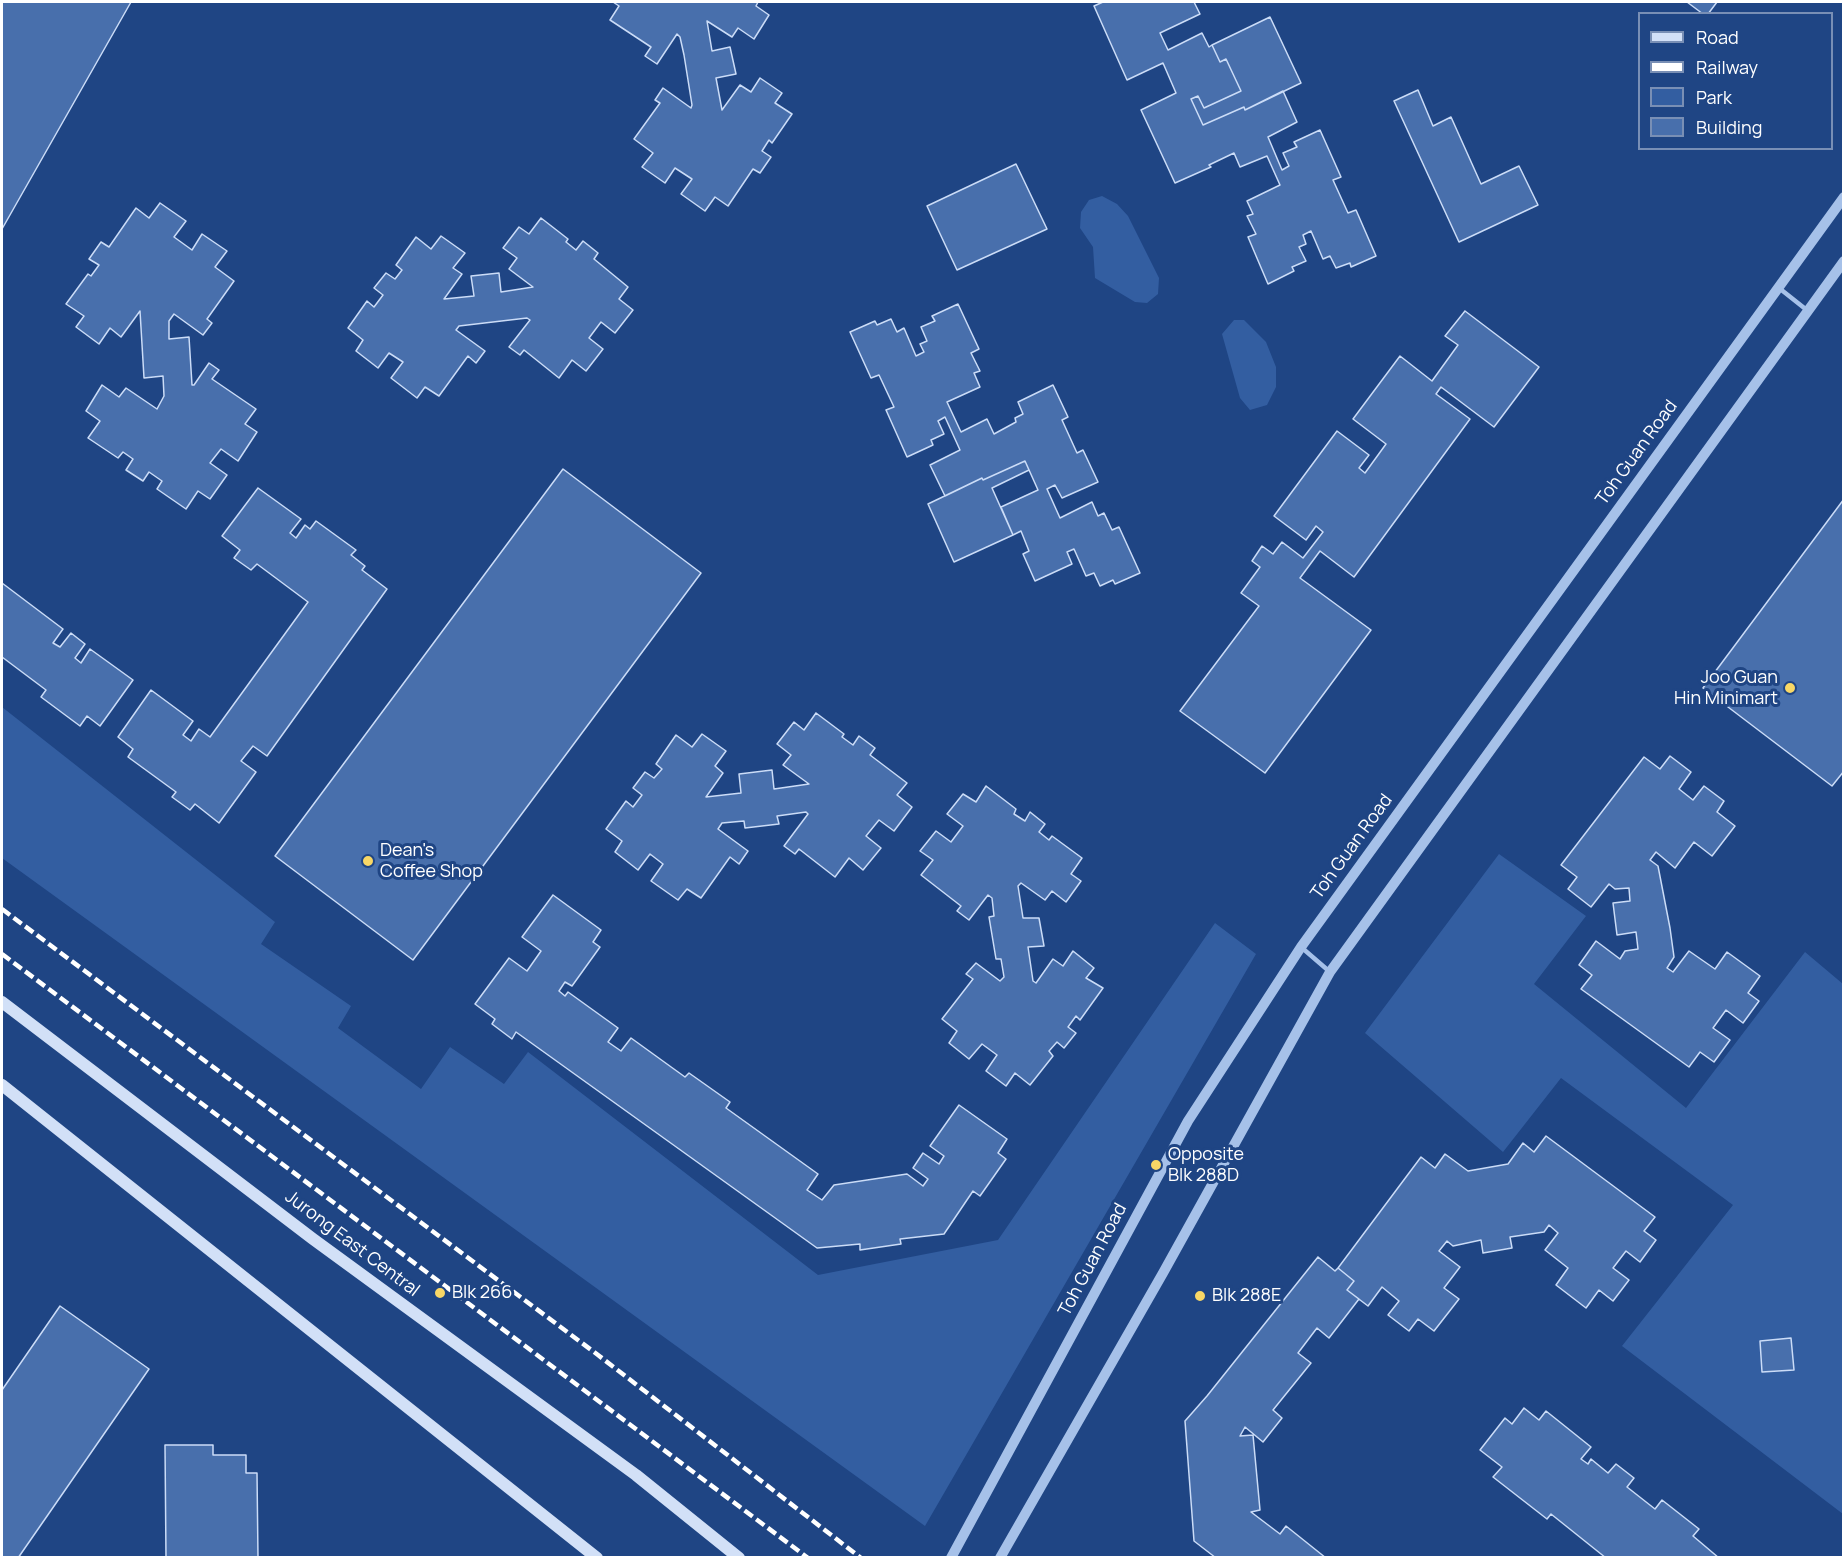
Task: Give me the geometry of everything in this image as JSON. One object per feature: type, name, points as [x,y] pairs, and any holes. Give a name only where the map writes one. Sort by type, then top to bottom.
[{"type":"main road","name":"Jurong East Central","points":[[2,1002],[313,1239],[636,1475],[739,1557]]},
{"type":"main road","points":[[2,1085],[597,1557]]},
{"type":"street","name":"Toh Guan Road","points":[[951,1557],[1188,1121],[1301,947],[1844,197]]},
{"type":"street","points":[[1000,1557],[1163,1273],[1330,972],[1844,261]]},
{"type":"lane","points":[[1778,287],[1808,311]]},
{"type":"lane","points":[[1301,947],[1330,972]]},
{"type":"green space","points":[[1102,196],[1117,204],[1128,216],[1159,278],[1158,294],[1147,303],[1135,302],[1095,278],[1093,247],[1080,228],[1081,212],[1089,200]]},
{"type":"green space","points":[[1234,320],[1244,320],[1266,342],[1276,367],[1276,387],[1267,405],[1250,410],[1240,398],[1222,334]]},
{"type":"green space","points":[[2,707],[275,922],[261,944],[351,1006],[338,1028],[421,1089],[450,1047],[504,1084],[528,1052],[818,1275],[998,1240],[1215,923],[1256,954],[925,1526],[2,858]]},
{"type":"green space","points":[[1499,854],[1586,916],[1534,984],[1686,1108],[1805,952],[1843,984],[1843,1514],[1622,1346],[1733,1205],[1561,1078],[1503,1152],[1365,1033]]},
{"type":"building","points":[[2,2],[131,2],[2,229]]},
{"type":"building","points":[[613,2],[758,2],[756,6],[769,15],[754,39],[738,28],[732,37],[707,21],[712,51],[730,47],[736,74],[716,78],[722,110],[740,85],[751,92],[760,78],[782,93],[775,103],[792,114],[772,143],[769,140],[762,151],[771,157],[760,173],[753,169],[728,206],[715,197],[705,211],[681,194],[692,179],[675,168],[665,183],[642,167],[653,153],[634,139],[660,103],[655,100],[663,88],[691,108],[684,55],[680,37],[677,34],[657,64],[645,56],[651,47],[610,20],[619,6]]},
{"type":"building","points":[[1103,2],[1194,2],[1200,14],[1160,33],[1168,50],[1202,33],[1209,47],[1212,45],[1220,62],[1226,59],[1241,91],[1204,108],[1198,96],[1191,99],[1203,125],[1244,107],[1245,110],[1283,91],[1297,122],[1268,137],[1282,170],[1289,166],[1283,153],[1297,147],[1294,142],[1320,130],[1341,177],[1333,180],[1348,213],[1356,210],[1376,256],[1351,267],[1350,263],[1336,268],[1330,256],[1323,259],[1311,231],[1303,235],[1306,244],[1299,247],[1306,261],[1292,267],[1294,271],[1268,284],[1248,237],[1256,234],[1247,216],[1253,214],[1247,201],[1280,185],[1267,156],[1240,167],[1234,153],[1209,165],[1211,167],[1175,183],[1141,110],[1176,93],[1163,63],[1127,80],[1094,6]]},
{"type":"building","points":[[1687,2],[1717,2],[1710,12],[1700,12]]},
{"type":"building","points":[[1270,17],[1301,83],[1245,110],[1244,107],[1203,125],[1191,99],[1198,96],[1204,108],[1241,91],[1226,59],[1220,62],[1212,45]]},
{"type":"building","points":[[1418,90],[1433,126],[1451,117],[1481,184],[1519,166],[1538,205],[1459,242],[1394,101]]},
{"type":"building","points":[[1016,164],[1047,229],[957,270],[927,206]]},
{"type":"building","points":[[160,203],[186,221],[174,237],[192,250],[202,234],[227,251],[215,267],[234,281],[207,319],[212,323],[203,335],[174,314],[169,321],[169,339],[189,337],[192,385],[209,363],[219,370],[212,379],[256,409],[245,424],[257,432],[238,461],[221,449],[210,463],[227,475],[210,499],[198,491],[186,509],[157,489],[162,481],[149,472],[143,481],[126,470],[133,459],[123,452],[118,458],[88,438],[100,421],[86,411],[102,385],[119,397],[126,388],[157,409],[164,396],[163,376],[144,378],[140,311],[121,337],[110,328],[99,344],[76,327],[84,316],[66,304],[88,274],[91,276],[99,265],[89,259],[101,242],[109,247],[136,208],[149,218]]},
{"type":"building","points":[[541,218],[568,239],[566,242],[576,250],[583,241],[598,253],[594,259],[628,287],[619,299],[633,310],[615,333],[601,322],[589,338],[603,349],[586,371],[572,360],[559,378],[524,350],[520,355],[509,347],[530,320],[527,318],[459,326],[456,330],[485,351],[476,363],[468,356],[439,396],[425,387],[417,398],[391,378],[403,362],[389,353],[378,368],[356,351],[363,340],[348,328],[367,301],[374,307],[383,295],[374,288],[386,273],[395,279],[402,270],[396,265],[416,237],[431,249],[441,236],[465,253],[453,268],[462,274],[444,299],[474,296],[471,276],[499,273],[501,292],[533,287],[509,269],[517,258],[503,248],[519,227],[529,234]]},
{"type":"building","points":[[958,304],[979,349],[971,353],[980,371],[974,373],[980,387],[947,402],[961,432],[987,419],[994,434],[1016,422],[1015,418],[1023,414],[1018,402],[1053,385],[1068,417],[1062,420],[1077,453],[1083,450],[1098,482],[1062,498],[1055,485],[1047,489],[1060,518],[1092,502],[1098,516],[1104,513],[1112,530],[1119,527],[1140,573],[1115,584],[1113,580],[1100,586],[1094,573],[1086,576],[1074,549],[1067,552],[1072,564],[1035,581],[1023,554],[1029,551],[1021,531],[1013,535],[1001,507],[1038,490],[1025,461],[945,496],[930,465],[960,450],[945,417],[938,421],[944,434],[931,440],[933,445],[907,457],[886,410],[894,407],[879,375],[871,378],[850,332],[875,321],[877,325],[891,319],[897,332],[904,328],[916,356],[924,352],[920,344],[927,341],[921,327],[935,321],[932,316]]},
{"type":"building","points":[[1465,311],[1539,367],[1494,427],[1441,387],[1436,394],[1470,419],[1354,577],[1320,551],[1300,578],[1371,630],[1265,773],[1180,711],[1259,606],[1241,593],[1260,567],[1252,561],[1262,546],[1273,554],[1282,542],[1303,558],[1323,532],[1316,526],[1306,540],[1274,516],[1337,431],[1369,455],[1359,468],[1365,473],[1386,444],[1353,419],[1400,356],[1432,381],[1458,345],[1445,336]]},
{"type":"building","points":[[1025,461],[1029,470],[992,488],[1013,535],[954,562],[928,504],[982,478],[983,480]]},
{"type":"building","points":[[563,469],[701,573],[413,960],[275,856]]},
{"type":"building","points":[[258,488],[301,519],[290,533],[296,538],[305,525],[310,529],[316,521],[356,550],[351,555],[365,566],[362,570],[387,589],[267,756],[253,746],[241,761],[256,772],[219,823],[195,804],[190,810],[172,797],[176,792],[128,757],[133,749],[118,737],[151,690],[193,721],[183,735],[191,741],[199,729],[210,737],[308,602],[257,564],[251,570],[234,558],[240,550],[222,536]]},
{"type":"building","points":[[1844,499],[1844,771],[1832,786],[1703,688]]},
{"type":"building","points":[[2,583],[63,629],[53,643],[60,647],[71,633],[85,644],[75,658],[81,663],[90,649],[133,680],[100,726],[87,716],[80,726],[41,697],[46,690],[2,657]]},
{"type":"building","points":[[816,713],[844,734],[842,737],[853,745],[859,736],[875,748],[870,755],[907,783],[897,795],[912,807],[894,831],[879,820],[866,836],[881,848],[863,870],[849,858],[835,877],[799,849],[795,854],[784,846],[808,814],[806,812],[777,816],[779,824],[745,828],[744,821],[722,823],[718,829],[748,851],[739,864],[730,857],[701,898],[687,889],[678,900],[651,881],[663,864],[650,854],[638,870],[615,852],[622,841],[606,829],[626,801],[633,807],[642,795],[633,788],[645,772],[654,778],[662,769],[656,764],[676,735],[692,747],[702,734],[726,751],[715,766],[723,773],[706,797],[741,793],[739,774],[772,770],[774,789],[809,784],[783,765],[791,755],[777,744],[794,722],[804,730]]},
{"type":"building","points":[[1670,756],[1691,772],[1679,789],[1693,800],[1704,786],[1724,801],[1717,812],[1735,826],[1712,856],[1694,842],[1675,868],[1656,852],[1650,860],[1658,866],[1670,928],[1674,957],[1667,968],[1673,972],[1689,951],[1715,969],[1727,952],[1760,976],[1748,993],[1759,1001],[1743,1023],[1726,1010],[1713,1028],[1730,1040],[1714,1062],[1700,1052],[1689,1067],[1581,989],[1592,975],[1579,965],[1596,941],[1620,959],[1625,951],[1638,949],[1636,932],[1617,935],[1613,903],[1630,901],[1629,888],[1615,889],[1609,884],[1591,907],[1568,889],[1577,877],[1561,865],[1644,757],[1660,769]]},
{"type":"building","points":[[986,786],[1016,809],[1014,814],[1025,821],[1030,812],[1045,824],[1039,832],[1049,840],[1052,836],[1082,858],[1071,874],[1081,881],[1066,902],[1052,891],[1045,900],[1021,883],[1018,886],[1023,918],[1039,918],[1044,946],[1028,947],[1033,981],[1036,983],[1053,959],[1063,966],[1073,951],[1094,968],[1086,978],[1103,988],[1080,1020],[1076,1016],[1068,1027],[1076,1033],[1064,1048],[1057,1042],[1049,1051],[1053,1056],[1030,1085],[1015,1073],[1006,1086],[986,1071],[997,1055],[982,1044],[969,1059],[949,1043],[957,1031],[942,1019],[973,979],[966,974],[976,963],[1000,981],[1004,977],[1001,959],[996,959],[989,917],[994,916],[992,898],[988,895],[969,920],[957,911],[961,906],[921,875],[933,860],[920,851],[936,831],[951,842],[963,826],[947,814],[963,794],[976,802]]},
{"type":"building","points":[[553,895],[601,930],[593,942],[600,947],[572,986],[565,982],[559,991],[565,996],[568,992],[618,1028],[608,1042],[621,1051],[631,1038],[685,1077],[689,1073],[730,1102],[726,1108],[818,1174],[807,1190],[822,1200],[834,1185],[907,1174],[923,1186],[928,1179],[913,1168],[923,1153],[939,1164],[944,1156],[930,1146],[959,1105],[1007,1139],[998,1153],[1006,1159],[980,1196],[973,1191],[944,1234],[900,1239],[901,1244],[860,1250],[860,1244],[817,1248],[516,1032],[512,1039],[492,1024],[495,1019],[475,1004],[509,958],[527,971],[541,951],[522,937]]},
{"type":"building","points":[[1546,1136],[1655,1217],[1644,1231],[1656,1240],[1640,1262],[1626,1251],[1613,1268],[1629,1280],[1613,1301],[1599,1290],[1586,1308],[1556,1285],[1568,1268],[1545,1250],[1558,1233],[1549,1225],[1544,1232],[1510,1237],[1512,1248],[1483,1253],[1481,1240],[1453,1246],[1447,1241],[1439,1251],[1460,1267],[1444,1288],[1459,1299],[1434,1331],[1418,1319],[1409,1331],[1388,1315],[1399,1301],[1382,1287],[1368,1306],[1347,1290],[1354,1281],[1338,1268],[1421,1157],[1435,1168],[1445,1154],[1468,1171],[1508,1164],[1523,1143],[1534,1152]]},
{"type":"building","points":[[1318,1257],[1335,1271],[1338,1268],[1354,1281],[1347,1290],[1359,1299],[1329,1338],[1317,1328],[1298,1353],[1311,1363],[1273,1410],[1282,1418],[1263,1442],[1245,1427],[1240,1436],[1253,1435],[1260,1510],[1251,1512],[1280,1534],[1286,1526],[1326,1558],[1216,1558],[1194,1541],[1185,1421]]},
{"type":"building","points":[[60,1306],[149,1369],[18,1558],[2,1558],[2,1390]]},
{"type":"building","points":[[1791,1338],[1794,1370],[1762,1372],[1760,1341]]},
{"type":"building","points":[[1524,1408],[1539,1420],[1546,1411],[1591,1447],[1581,1459],[1588,1464],[1591,1459],[1608,1473],[1616,1464],[1634,1478],[1627,1487],[1655,1509],[1662,1500],[1699,1529],[1693,1536],[1719,1558],[1606,1558],[1551,1514],[1547,1519],[1493,1477],[1502,1467],[1480,1450],[1505,1418],[1512,1424]]},
{"type":"building","points":[[165,1445],[213,1445],[213,1455],[246,1455],[246,1473],[257,1473],[258,1558],[166,1558]]},
{"type":"railway","points":[[2,909],[598,1355],[861,1558]]},
{"type":"railway","points":[[2,954],[808,1558]]},
{"type":"place","name":"Joo Guan Hin Minimart","points":[[1790,688]]},
{"type":"place","name":"Dean's Coffee Shop","points":[[368,861]]},
{"type":"place","name":"Opposite Blk 288D","points":[[1156,1165]]},
{"type":"place","name":"Blk 266","points":[[440,1293]]},
{"type":"place","name":"Blk 288E","points":[[1200,1296]]}]
